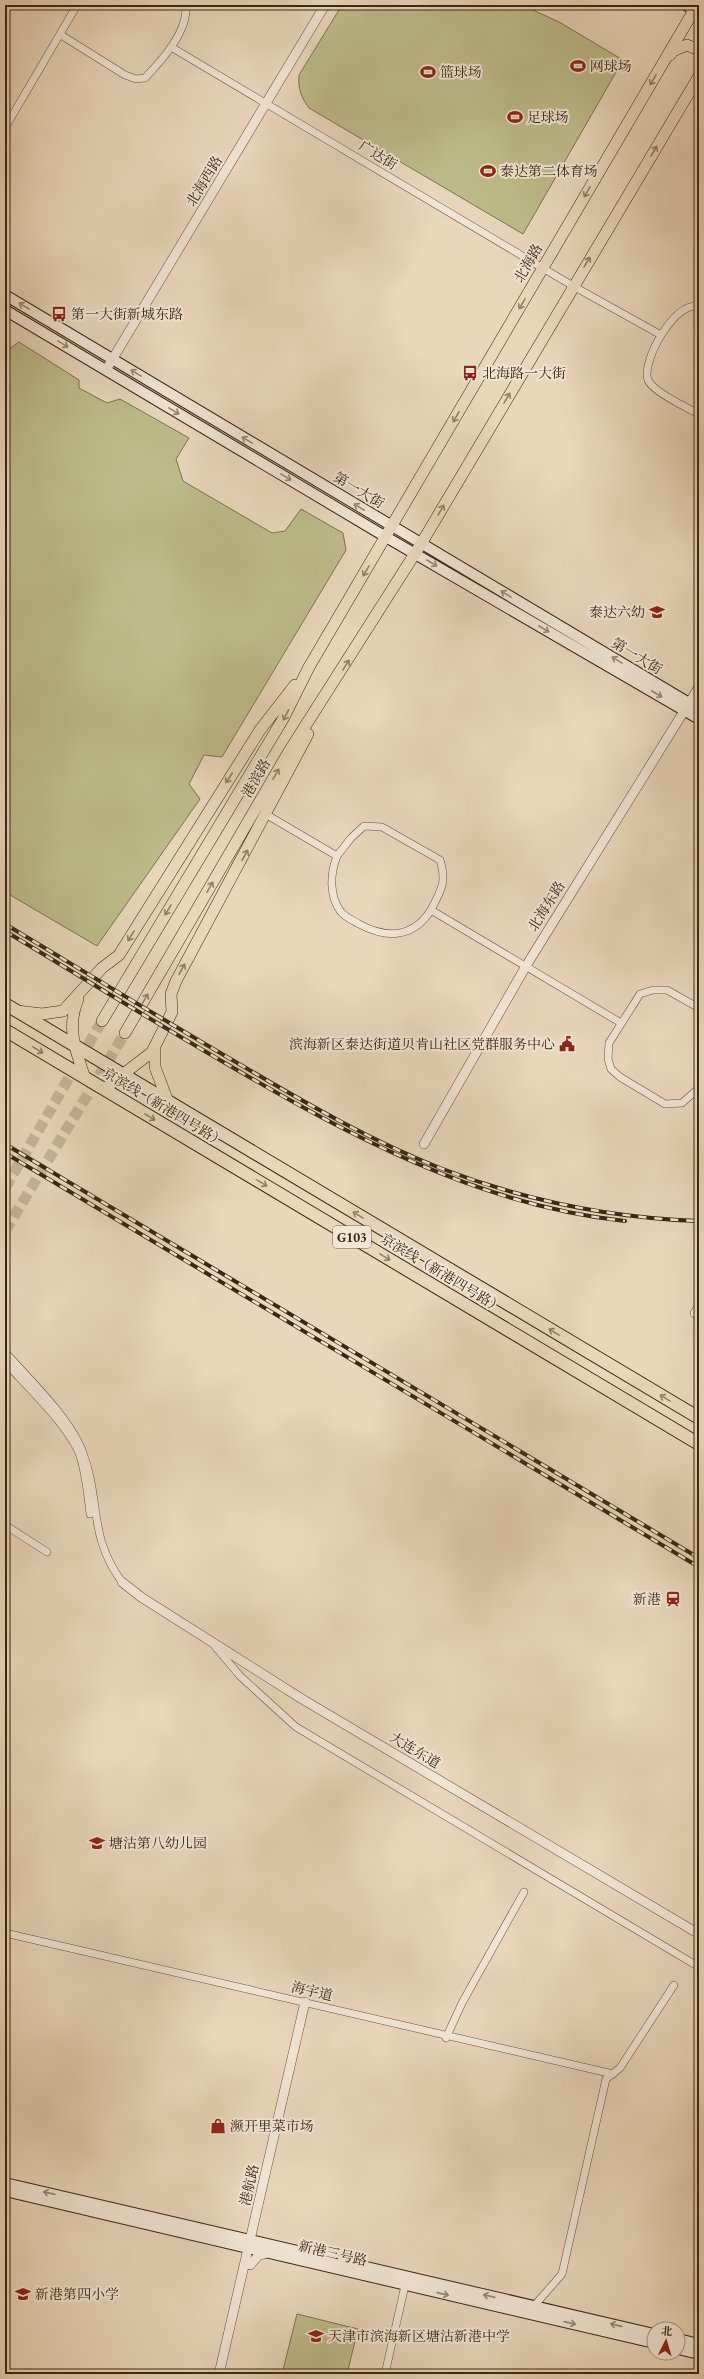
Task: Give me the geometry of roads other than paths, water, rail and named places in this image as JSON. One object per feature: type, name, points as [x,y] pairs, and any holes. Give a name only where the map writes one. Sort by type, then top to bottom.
[{"type":"highway","name":"京滨线（新港四号路）","points":[[5,1004],[699,1418]]},
{"type":"highway","name":"京滨线（新港四号路）","points":[[5,1030],[699,1444]]},
{"type":"main road","name":"北海路","points":[[309,667],[694,9]]},
{"type":"main road","points":[[664,62],[673,51],[680,47],[692,46],[699,50]]},
{"type":"main road","points":[[421,544],[698,77]]},
{"type":"main road","name":"第一大街","points":[[5,295],[421,544],[686,706],[699,719]]},
{"type":"main road","name":"第一大街","points":[[5,310],[415,554],[686,706],[699,709]]},
{"type":"main road","name":"港滨路","points":[[125,1033],[288,753],[333,685],[421,544]]},
{"type":"main road","points":[[16,1011],[42,1014],[63,1012],[102,968],[119,955],[260,730],[309,667]]},
{"type":"main road","points":[[102,1021],[283,719],[309,667]]},
{"type":"main road","points":[[104,1089],[140,1063],[154,1048],[172,1012],[171,994],[176,981],[267,814],[333,685]]},
{"type":"main road","points":[[82,992],[72,1020],[74,1046],[85,1078]]},
{"type":"main road","points":[[154,1048],[155,1067],[168,1102]]},
{"type":"main road","name":"新港三号路","points":[[5,2183],[646,2341]]},
{"type":"main road","name":"新港三号路","points":[[5,2191],[252,2244],[269,2252],[534,2306],[646,2332]]},
{"type":"main road","points":[[686,2341],[699,2344]]},
{"type":"main road","points":[[686,2351],[699,2354]]},
{"type":"street","points":[[5,128],[78,5]]},
{"type":"street","points":[[61,35],[125,75],[136,79],[145,78],[160,62],[171,47],[183,25],[186,14],[186,5]]},
{"type":"street","name":"北海西路","points":[[106,370],[267,104],[325,5]]},
{"type":"street","name":"广达街","points":[[171,47],[573,286],[661,335]]},
{"type":"street","points":[[699,307],[694,305],[683,308],[661,335],[647,367],[648,381],[653,387],[699,414]]},
{"type":"street","name":"北海东路","points":[[424,1144],[526,966],[699,687]]},
{"type":"street","points":[[267,814],[337,856]]},
{"type":"street","points":[[364,826],[382,827],[440,860],[443,872],[443,886],[431,910],[424,921],[407,932],[385,934],[370,930],[352,920],[341,912],[332,887],[332,870],[337,856],[351,838],[364,826]]},
{"type":"street","points":[[431,910],[622,1023]]},
{"type":"street","points":[[699,1008],[667,990],[653,990],[640,994],[609,1043],[608,1059],[611,1069],[620,1077],[665,1104],[682,1103],[699,1088]]},
{"type":"street","points":[[5,1352],[57,1413],[79,1443],[91,1479],[95,1519],[102,1547],[112,1568],[122,1582]]},
{"type":"street","points":[[5,1362],[60,1425],[75,1446],[83,1469],[91,1521],[98,1548],[110,1573],[122,1582]]},
{"type":"street","points":[[5,1525],[47,1552]]},
{"type":"street","name":"大连东道","points":[[122,1582],[140,1597],[302,1699],[699,1934]]},
{"type":"street","points":[[207,1638],[240,1676],[296,1727],[699,1967]]},
{"type":"street","points":[[446,2037],[462,2003],[524,1892]]},
{"type":"street","name":"海宇道","points":[[5,1933],[307,2005]]},
{"type":"street","name":"海宇道","points":[[5,1936],[611,2075]]},
{"type":"street","points":[[534,2306],[562,2274],[597,2112],[605,2082],[620,2068],[674,1985]]},
{"type":"street","name":"港航路","points":[[219,2374],[252,2244],[307,2005]]},
{"type":"street","name":"港航路","points":[[225,2374],[250,2265],[252,2244]]},
{"type":"street","points":[[250,2265],[258,2256],[269,2252]]},
{"type":"street","points":[[385,2374],[406,2281]]},
{"type":"tunnel","points":[[5,1188],[102,1021]]},
{"type":"tunnel","points":[[5,1231],[125,1033]]},
{"type":"railway","points":[[5,924],[185,1032],[341,1122],[440,1168],[503,1189],[568,1205],[633,1216],[699,1221]]},
{"type":"railway","points":[[5,931],[225,1063],[368,1141],[467,1183],[518,1200],[571,1213],[625,1221]]},
{"type":"railway","points":[[5,1144],[699,1558]]},
{"type":"railway","points":[[5,1153],[699,1567]]},
{"type":"place","name":"网球场","points":[[578,66]]},
{"type":"place","name":"篮球场","points":[[428,72]]},
{"type":"place","name":"足球场","points":[[515,117]]},
{"type":"place","name":"泰达第二体育场","points":[[488,171]]},
{"type":"place","name":"第一大街新城东路","points":[[59,314]]},
{"type":"place","name":"北海路一大街","points":[[470,373]]},
{"type":"place","name":"泰达六幼","points":[[657,612]]},
{"type":"place","name":"滨海新区泰达街道贝肯山社区党群服务中心","points":[[567,1044]]},
{"type":"place","name":"新港","points":[[673,1599]]},
{"type":"place","name":"塘沽第八幼儿园","points":[[97,1843]]},
{"type":"place","name":"濒开里菜市场","points":[[218,2126]]},
{"type":"place","name":"新港第四小学","points":[[23,2294]]},
{"type":"place","name":"天津市滨海新区塘沽新港中学","points":[[316,2336]]}]
